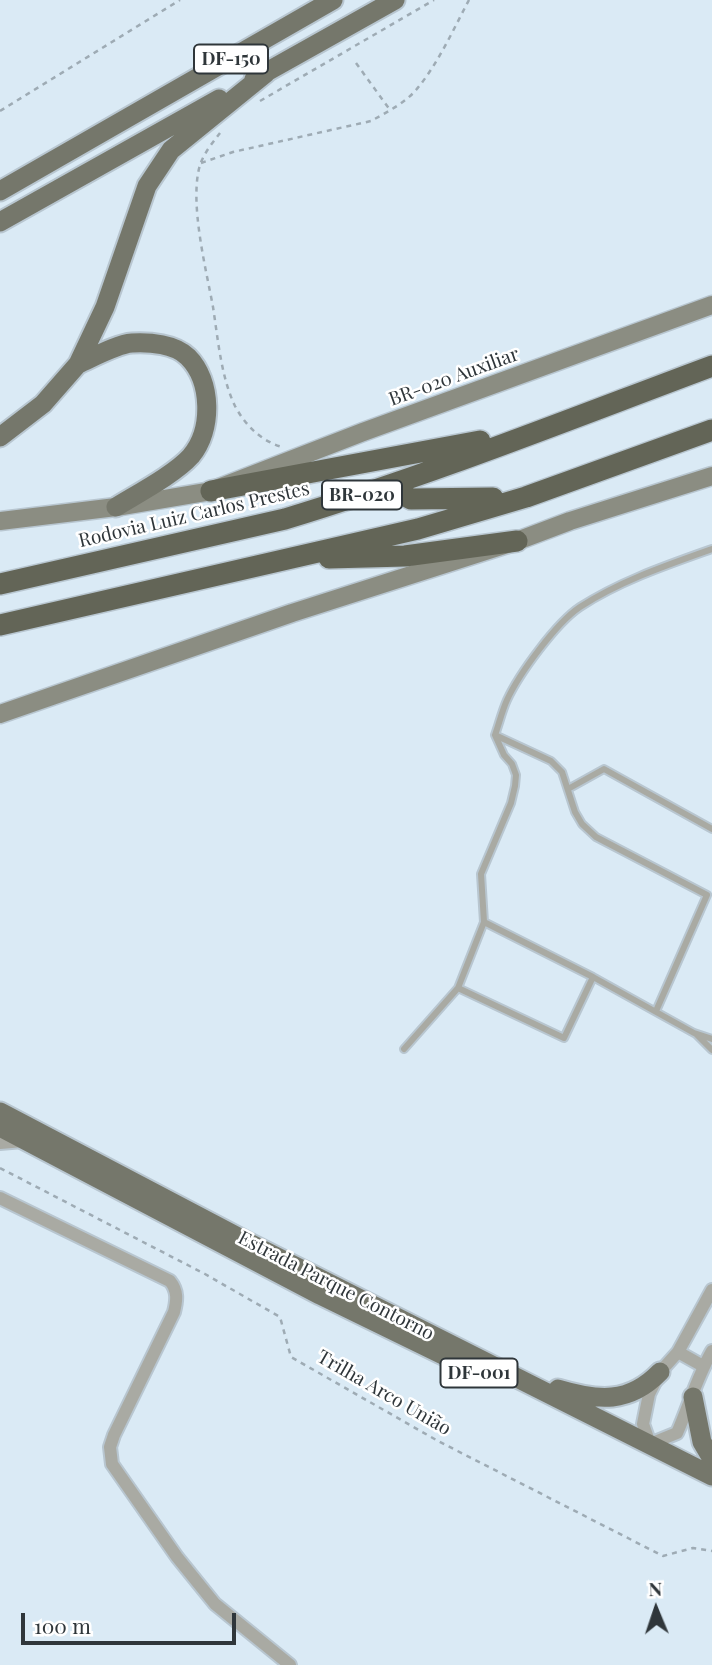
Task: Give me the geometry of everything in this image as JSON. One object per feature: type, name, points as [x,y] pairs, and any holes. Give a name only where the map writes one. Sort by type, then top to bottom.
[{"type":"highway","name":"Rodovia Luiz Carlos Prestes","points":[[0,584],[285,519],[396,485],[712,366]]},
{"type":"highway","points":[[211,491],[541,430]]},
{"type":"highway","name":"BR-020","points":[[0,625],[418,529],[526,497],[712,430]]},
{"type":"highway","points":[[396,485],[402,494],[411,499],[526,497]]},
{"type":"highway","points":[[296,556],[405,556],[517,541]]},
{"type":"main road","name":"DF-150","points":[[0,191],[333,0]]},
{"type":"main road","name":"DF-150","points":[[0,222],[395,0]]},
{"type":"main road","points":[[0,437],[43,404],[78,364],[105,307],[147,186],[171,150],[266,73]]},
{"type":"main road","name":"BR-020 Auxiliar","points":[[0,521],[116,507],[211,491],[712,305]]},
{"type":"main road","points":[[78,364],[129,343],[174,348],[188,357],[198,372],[206,393],[203,435],[190,456],[158,481],[116,507]]},
{"type":"main road","points":[[0,713],[292,613],[712,476]]},
{"type":"main road","name":"Estrada Parque Contorno","points":[[0,1112],[253,1245],[712,1476]]},
{"type":"main road","name":"Estrada Parque Contorno","points":[[0,1128],[320,1295],[615,1438],[712,1489]]},
{"type":"main road","points":[[516,1377],[598,1398],[634,1392],[648,1385],[660,1372]]},
{"type":"main road","points":[[693,1397],[702,1441],[712,1459]]},
{"type":"main road","points":[[615,1438],[640,1446],[650,1444],[675,1470]]},
{"type":"street","points":[[0,1143],[23,1141]]},
{"type":"street","points":[[0,1198],[170,1281],[174,1287],[177,1294],[174,1312],[114,1435],[110,1447],[112,1464],[177,1557],[215,1604],[290,1665]]},
{"type":"street","points":[[711,1295],[678,1352],[660,1372],[645,1408],[643,1424],[650,1444],[677,1433],[708,1369],[712,1351]]},
{"type":"street","points":[[678,1352],[708,1369]]},
{"type":"lane","points":[[404,1049],[458,988],[484,922],[481,874],[512,803],[516,786],[512,764],[504,755],[495,736],[507,700],[523,673],[551,636],[577,609],[617,586],[712,549]]},
{"type":"lane","points":[[495,736],[551,761],[562,772],[575,812],[582,824],[596,837],[710,897],[656,1011]]},
{"type":"lane","points":[[568,789],[604,769],[712,829]]},
{"type":"lane","points":[[484,922],[593,976],[694,1033],[712,1039]]},
{"type":"lane","points":[[458,988],[564,1038],[593,976]]},
{"type":"lane","points":[[694,1033],[712,1050]]},
{"type":"path","points":[[0,111],[180,0]]},
{"type":"path","points":[[250,106],[435,0]]},
{"type":"path","points":[[201,163],[233,152],[371,121],[390,110],[416,90],[442,50],[469,0]]},
{"type":"path","points":[[356,63],[390,110]]},
{"type":"path","points":[[227,125],[212,143],[201,163],[198,180],[200,244],[222,358],[234,404],[245,422],[273,445],[305,454]]},
{"type":"path","name":"Trilha Arco União","points":[[0,1168],[205,1274],[280,1317],[291,1357],[438,1440],[663,1556],[693,1548],[712,1551]]}]
